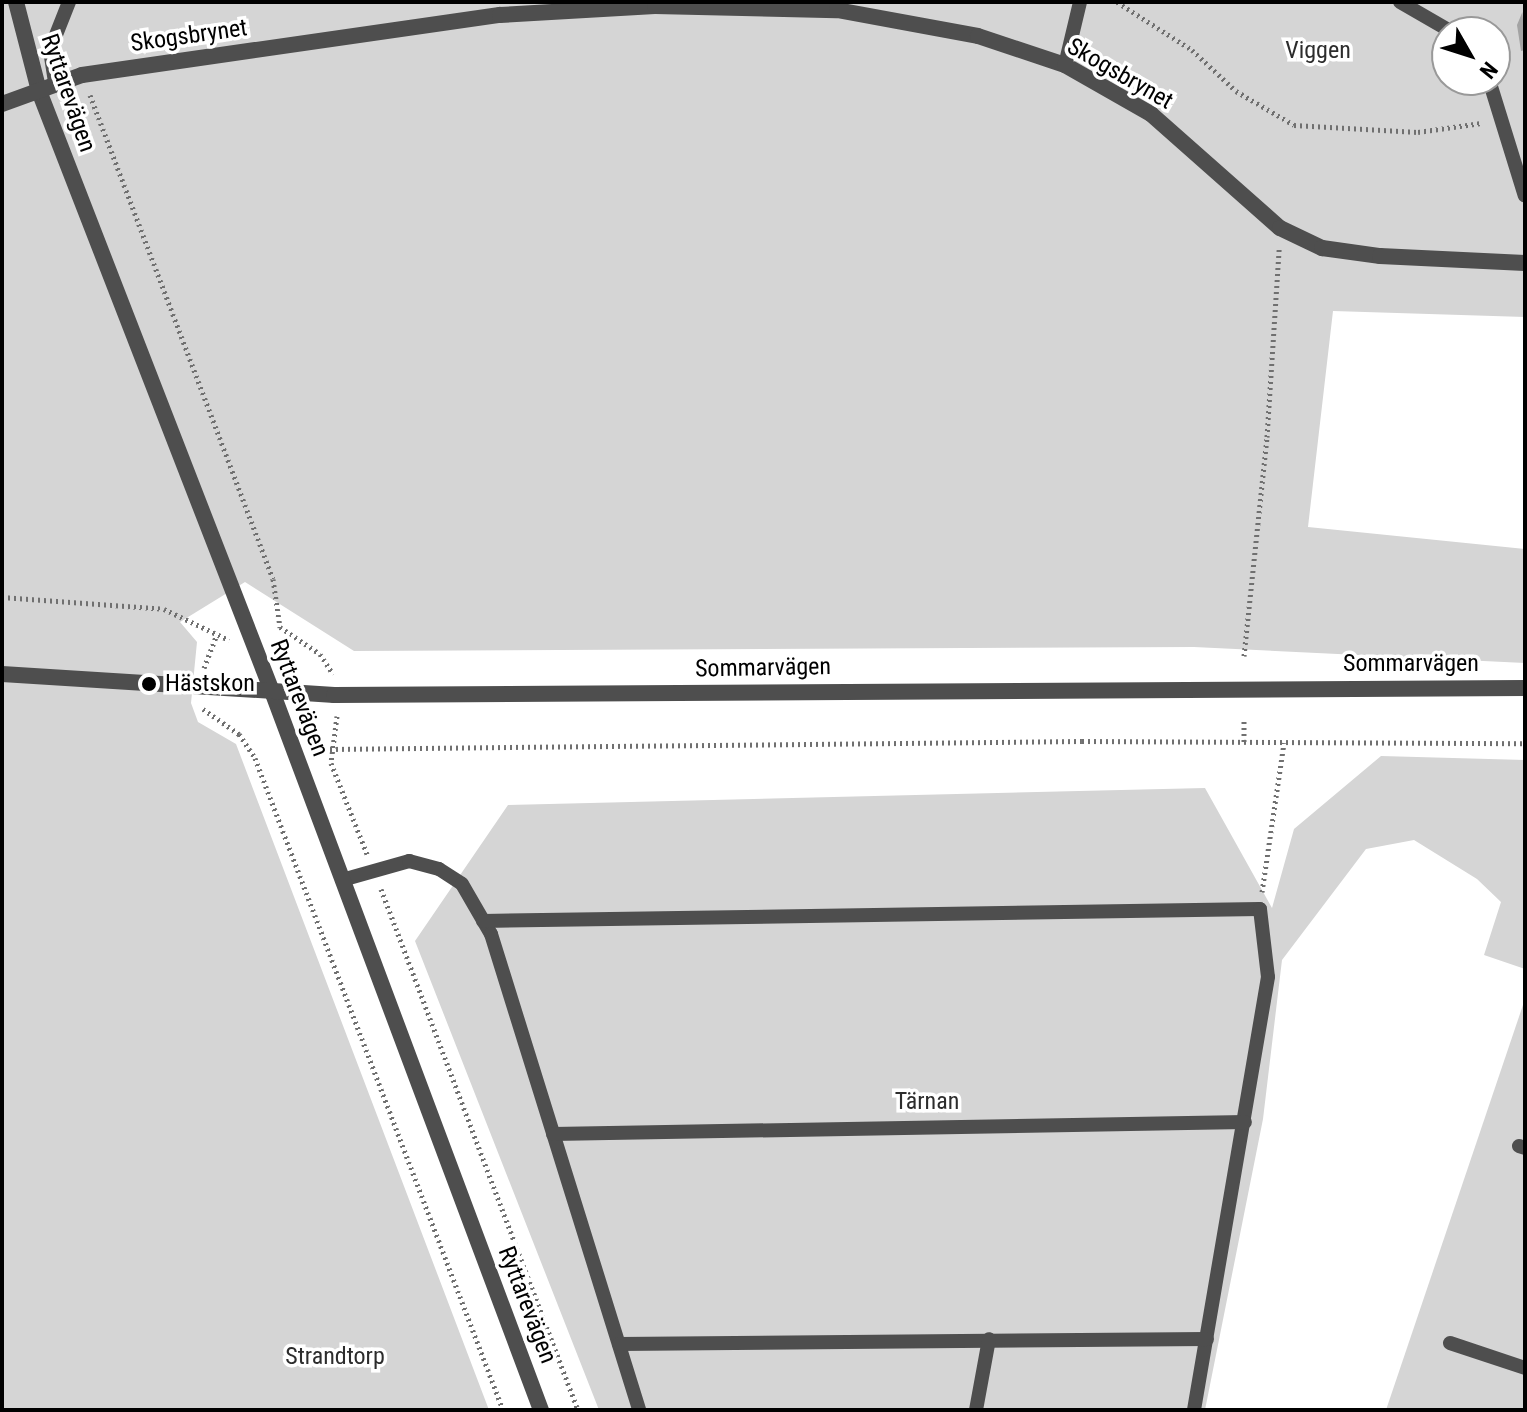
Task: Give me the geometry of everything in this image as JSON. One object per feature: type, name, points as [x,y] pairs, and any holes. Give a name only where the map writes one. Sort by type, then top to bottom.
[{"type":"street","name":"Ryttarevägen","points":[[16,2],[39,91],[273,694],[541,1410]]},
{"type":"street","name":"Skogsbrynet","points":[[2,104],[55,82],[82,75],[500,15],[655,6],[837,10],[978,36],[1065,65],[1151,114],[1280,228],[1322,248],[1366,254],[1525,263]]},
{"type":"street","name":"Sommarvägen","points":[[2,674],[273,694],[334,695],[1525,688]]},
{"type":"lane","points":[[55,82],[50,50],[69,2]]},
{"type":"lane","points":[[1065,65],[1080,2]]},
{"type":"lane","points":[[1400,2],[1431,20]]},
{"type":"lane","points":[[1493,96],[1525,196]]},
{"type":"lane","points":[[342,880],[373,867],[409,861],[439,869],[462,884],[483,921],[639,1410]]},
{"type":"lane","points":[[483,921],[1260,909],[1268,977],[1194,1410]]},
{"type":"lane","points":[[553,1134],[1245,1122]]},
{"type":"lane","points":[[976,1410],[989,1339]]},
{"type":"lane","points":[[619,1344],[1207,1339]]},
{"type":"lane","points":[[1450,1343],[1525,1368]]},
{"type":"path","points":[[1117,2],[1192,50],[1236,91],[1294,125],[1418,132],[1499,120]]},
{"type":"path","points":[[82,75],[273,579],[280,627],[328,663],[338,722],[330,749],[578,1410]]},
{"type":"path","points":[[1244,656],[1267,437],[1280,228]]},
{"type":"path","points":[[2,597],[177,612],[216,636],[207,649],[201,707],[239,734],[255,758],[503,1410]]},
{"type":"path","points":[[1244,721],[1244,742]]},
{"type":"path","points":[[330,749],[1244,742],[1525,743]]},
{"type":"path","points":[[1260,909],[1284,743]]},
{"type":"green space","points":[[2,2],[1525,2],[1525,317],[1333,311],[1308,527],[1525,549],[1525,663],[1194,647],[354,651],[245,582],[180,622],[197,642],[191,703],[198,722],[236,744],[489,1410],[2,1410]]},
{"type":"green space","name":"Tärnan","points":[[1381,756],[1525,760],[1525,969],[1484,955],[1501,902],[1477,879],[1414,840],[1366,849],[1282,960],[1263,1119],[1205,1410],[599,1410],[415,941],[508,805],[1205,788],[1272,908],[1294,829]]},
{"type":"green space","points":[[1525,999],[1525,1410],[1386,1410]]},
{"type":"place","name":"Hästskon","points":[[149,684]]},
{"type":"park label","name":"Viggen","points":[[1318,51]]},
{"type":"park label","name":"Strandtorp","points":[[335,1357]]}]
